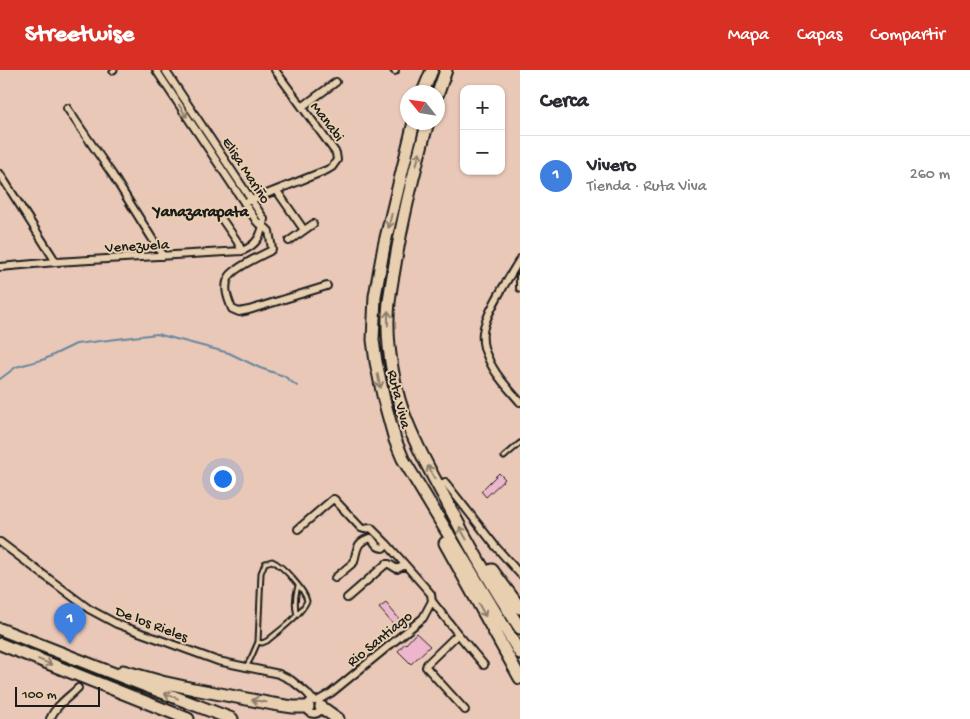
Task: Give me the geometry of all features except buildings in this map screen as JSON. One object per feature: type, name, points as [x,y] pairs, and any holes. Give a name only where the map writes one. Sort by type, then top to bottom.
[{"type":"highway","points":[[426,85],[432,70]]},
{"type":"highway","points":[[441,85],[446,70]]},
{"type":"highway","name":"Ruta Viva","points":[[412,130],[382,254],[375,296],[372,340],[379,381],[395,440],[403,459],[520,653]]},
{"type":"highway","name":"Ruta Viva","points":[[426,130],[407,200],[388,304],[390,354],[396,387],[406,420],[418,447],[472,549],[520,628]]},
{"type":"highway","points":[[439,520],[440,530],[447,546],[520,678]]},
{"type":"highway","points":[[472,549],[486,561],[520,608]]},
{"type":"highway","points":[[0,629],[232,719]]},
{"type":"highway","points":[[0,644],[183,718]]},
{"type":"highway","points":[[107,672],[123,670],[162,682],[194,689],[274,704],[316,709],[338,719]]},
{"type":"street","name":"Elisa Mariño","points":[[156,70],[244,203],[257,222],[263,227]]},
{"type":"street","name":"Elisa Mariño","points":[[165,70],[253,200],[264,219],[263,227]]},
{"type":"street","name":"Manabi","points":[[275,70],[336,152],[337,160],[327,170],[277,191]]},
{"type":"street","points":[[302,107],[336,82]]},
{"type":"street","points":[[67,108],[112,174],[163,256]]},
{"type":"street","points":[[0,174],[56,262]]},
{"type":"street","points":[[244,203],[277,191],[304,230]]},
{"type":"street","points":[[221,218],[242,251],[254,244],[263,227],[269,231],[272,246],[270,251],[236,270],[229,277],[226,287],[232,309],[239,312],[249,310],[327,286]]},
{"type":"street","points":[[289,241],[313,224]]},
{"type":"street","name":"Venezuela","points":[[0,267],[242,251]]},
{"type":"street","points":[[520,259],[495,302],[485,324],[483,342],[487,358],[495,371],[520,402]]},
{"type":"street","points":[[520,277],[520,288]]},
{"type":"street","points":[[445,482],[496,547],[520,574]]},
{"type":"street","points":[[298,529],[333,499],[336,500],[361,528],[372,528],[387,544],[431,594],[432,601],[484,665]]},
{"type":"street","points":[[335,578],[354,562],[357,546],[364,540],[371,538],[380,548],[387,544]]},
{"type":"street","name":"De los Rieles","points":[[2,544],[102,617],[218,661],[279,674],[291,680],[306,692],[316,709]]},
{"type":"street","points":[[347,598],[386,564],[397,569],[405,565]]},
{"type":"street","name":"Rio Santiago","points":[[316,709],[331,693],[423,618],[432,601]]},
{"type":"street","points":[[458,634],[426,667],[465,710]]},
{"type":"street","points":[[50,719],[62,702],[78,688]]},
{"type":"lane","points":[[504,456],[520,444]]},
{"type":"lane","points":[[246,667],[258,642],[261,573],[265,563],[272,560],[284,569],[308,601],[297,615],[267,641],[258,642]]},
{"type":"lane","points":[[297,615],[295,596],[298,586]]},
{"type":"waterway","points":[[0,379],[16,367],[45,359],[76,344],[157,334],[229,353],[260,368],[284,376],[297,386]]},
{"type":"place","name":"Vivero","points":[[70,644]]},
{"type":"district","name":"Yanazarapata","points":[[201,210]]}]
